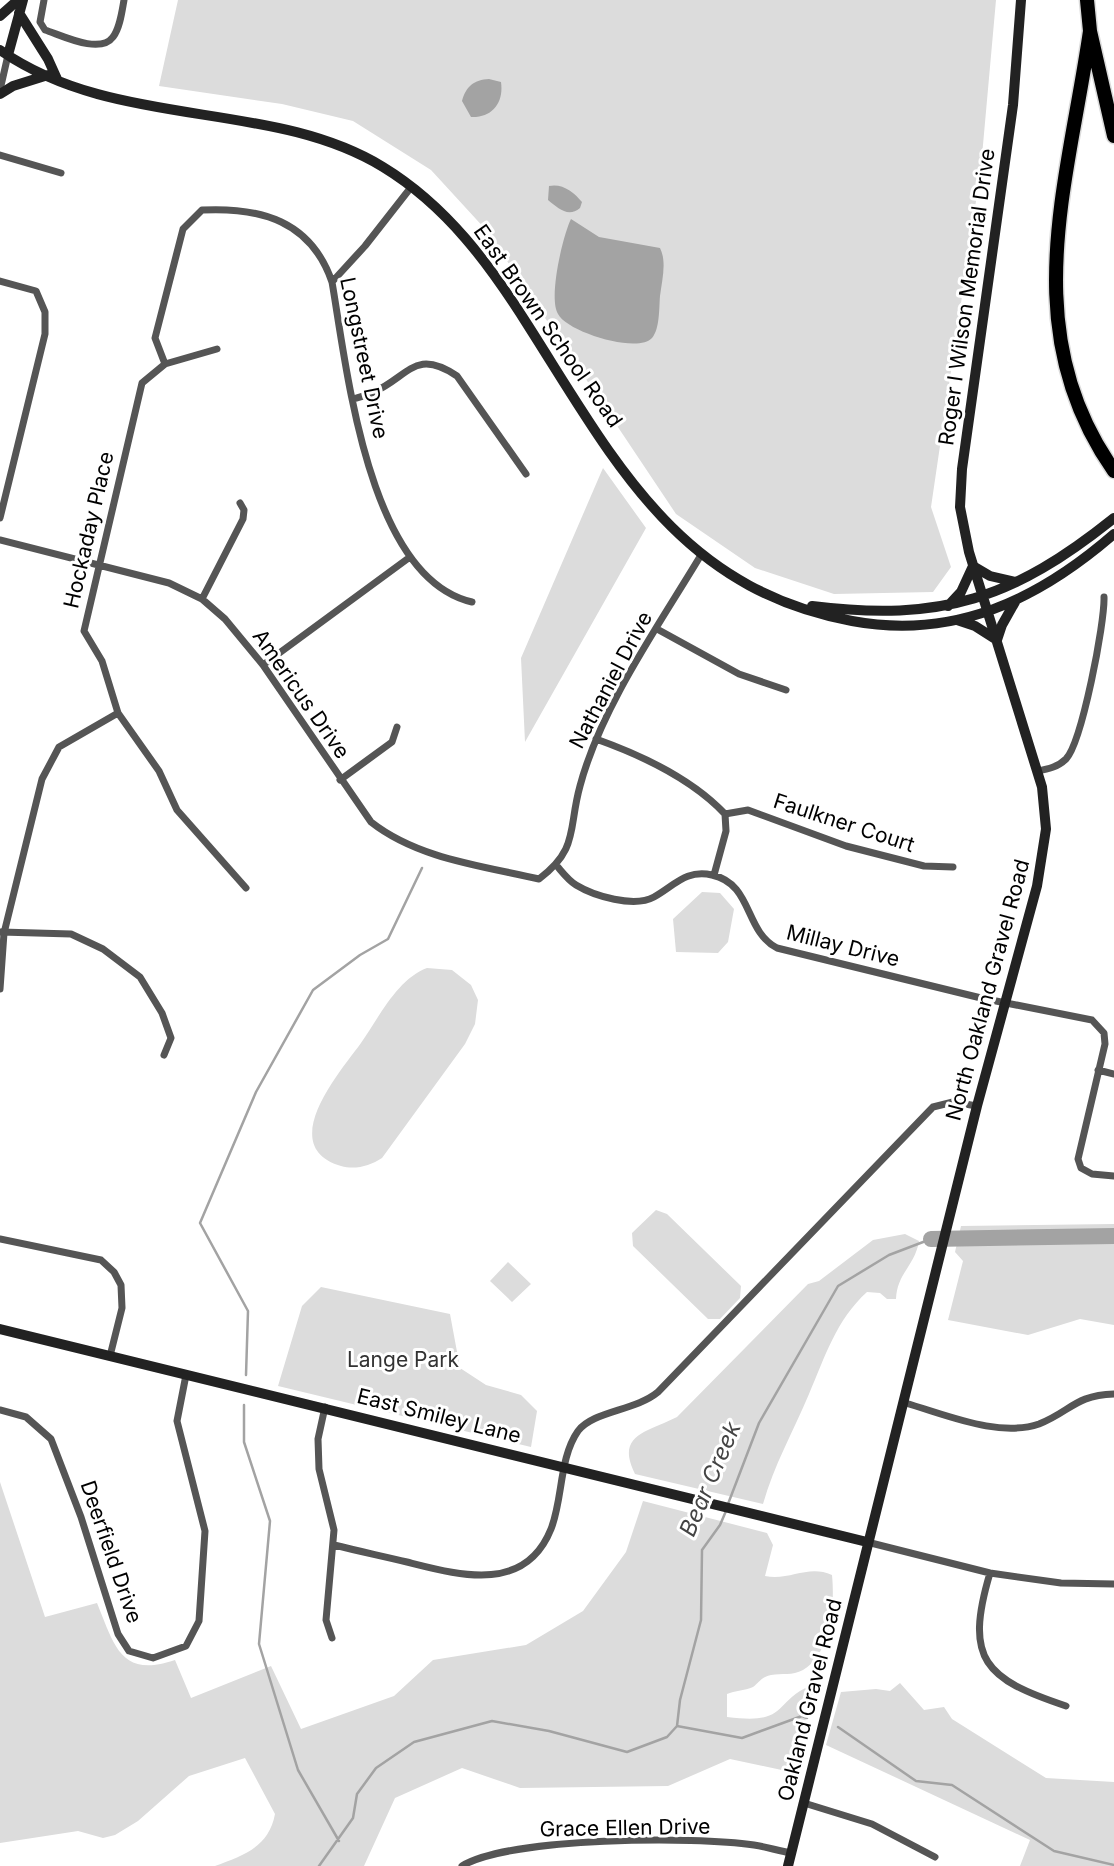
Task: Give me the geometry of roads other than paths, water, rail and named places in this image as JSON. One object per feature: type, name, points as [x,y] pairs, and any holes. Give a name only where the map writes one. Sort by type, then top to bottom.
[{"type":"highway","points":[[1087,0],[1090,31],[1114,136]]},
{"type":"highway","points":[[1090,31],[1077,121],[1058,210],[1055,303],[1066,367],[1078,405],[1101,452],[1114,471]]},
{"type":"street","points":[[0,16],[18,0]]},
{"type":"street","points":[[19,13],[48,59],[52,77],[0,90],[4,52],[23,0]]},
{"type":"street","points":[[44,0],[40,22],[45,30],[77,40],[105,44],[117,32],[124,0]]},
{"type":"street","name":"Roger I Wilson Memorial Drive","points":[[984,597],[963,526],[960,484],[1013,105],[1021,0]]},
{"type":"street","name":"East Brown School Road","points":[[4,52],[52,77],[164,111],[286,129],[343,147],[380,165],[412,186],[435,203],[465,236],[509,295],[636,488],[658,515],[701,555],[759,590],[814,612],[869,624],[924,625],[988,612],[1015,602],[1068,572],[1114,534]]},
{"type":"street","points":[[0,155],[61,173]]},
{"type":"street","points":[[332,282],[365,246],[412,186]]},
{"type":"street","name":"Longstreet Drive","points":[[165,364],[155,338],[183,229],[202,210],[233,208],[291,225],[311,242],[326,264],[332,282],[370,475],[384,511],[410,557],[439,589],[455,599],[472,602]]},
{"type":"street","points":[[0,281],[36,291],[45,312],[45,334],[0,518]]},
{"type":"street","name":"Hockaday Place","points":[[217,349],[165,364],[142,383],[97,566],[84,631],[102,661],[118,713],[159,771],[177,810],[246,888]]},
{"type":"street","points":[[353,399],[374,392],[413,365],[426,363],[449,371],[457,376],[526,474]]},
{"type":"street","points":[[202,599],[243,519],[244,510],[240,503]]},
{"type":"street","points":[[984,597],[1065,556],[1114,518]]},
{"type":"street","name":"Americus Drive","points":[[0,540],[169,583],[202,599],[225,620],[263,665],[340,780],[372,822],[393,839],[433,854],[539,879],[557,866]]},
{"type":"street","name":"Nathaniel Drive","points":[[557,866],[568,849],[579,787],[596,738],[701,555]]},
{"type":"street","points":[[263,665],[410,557]]},
{"type":"street","points":[[948,606],[961,592],[973,566],[990,576],[1018,582]]},
{"type":"street","name":"East Brown School Road","points":[[793,603],[875,611],[948,606],[984,597]]},
{"type":"street","name":"North Oakland Gravel Road","points":[[867,1542],[905,1404],[977,1106],[1007,1002],[1043,858],[1046,810],[1037,771],[984,597]]},
{"type":"street","points":[[1037,771],[1055,767],[1072,749],[1104,624],[1104,597]]},
{"type":"street","points":[[955,619],[975,626],[997,640],[1015,602]]},
{"type":"street","points":[[657,629],[727,668],[786,690]]},
{"type":"street","points":[[0,989],[2,933],[42,779],[59,747],[118,713]]},
{"type":"street","points":[[340,780],[392,742],[397,727]]},
{"type":"street","points":[[557,866],[569,880],[584,890],[638,901],[656,896],[683,877],[714,875],[726,831],[725,814],[710,798],[629,751],[596,738]]},
{"type":"street","name":"Faulkner Court","points":[[725,814],[748,810],[846,846],[924,866],[953,867]]},
{"type":"street","name":"Millay Drive","points":[[714,875],[738,890],[745,900],[758,933],[777,948],[1093,1020],[1104,1033],[1077,1159],[1081,1168],[1092,1174],[1114,1176]]},
{"type":"street","points":[[2,933],[71,934],[103,949],[131,970],[140,977],[162,1013],[170,1038],[164,1055]]},
{"type":"street","points":[[1098,1070],[1114,1073]]},
{"type":"street","points":[[334,1545],[455,1574],[480,1576],[507,1572],[526,1563],[542,1547],[552,1527],[566,1468],[577,1433],[584,1425],[604,1415],[635,1407],[659,1392],[933,1107],[953,1102],[977,1106]]},
{"type":"street","points":[[0,1239],[101,1260],[114,1272],[121,1284],[122,1308],[110,1356]]},
{"type":"street","name":"East Smiley Lane","points":[[0,1329],[867,1542]]},
{"type":"street","name":"Deerfield Drive","points":[[0,1409],[26,1417],[51,1438],[81,1517],[118,1634],[129,1651],[152,1658],[186,1646],[200,1621],[205,1531],[177,1421],[186,1375]]},
{"type":"street","points":[[905,1404],[1000,1428],[1039,1424],[1079,1400],[1114,1394]]},
{"type":"street","points":[[325,1407],[317,1439],[319,1469],[334,1530],[326,1620],[332,1638]]},
{"type":"street","points":[[867,1542],[990,1573],[1061,1583],[1114,1584]]},
{"type":"street","name":"Oakland Gravel Road","points":[[788,1866],[867,1542]]},
{"type":"street","points":[[990,1573],[978,1619],[980,1643],[988,1663],[1004,1682],[1066,1706]]},
{"type":"street","points":[[804,1803],[872,1824],[935,1857]]},
{"type":"street","name":"Grace Ellen Drive","points":[[462,1866],[474,1859],[510,1850],[548,1845],[704,1842],[754,1845],[791,1853]]},
{"type":"waterway","points":[[246,1375],[248,1311],[200,1223],[256,1092],[313,990],[360,955],[388,939],[422,868]]},
{"type":"waterway","name":"Bear Creek","points":[[931,1239],[1114,1236]]},
{"type":"waterway","name":"Bear Creek","points":[[728,1504],[759,1423],[838,1286],[889,1255],[931,1239]]},
{"type":"waterway","points":[[244,1405],[244,1442],[270,1521],[259,1644],[298,1770],[339,1841]]},
{"type":"waterway","name":"Bear Creek","points":[[319,1866],[353,1818],[357,1794],[376,1768],[414,1742],[492,1721],[549,1731],[627,1752],[667,1737],[677,1726],[680,1700],[701,1620],[702,1550],[720,1525],[726,1511]]},
{"type":"waterway","points":[[677,1726],[742,1738],[802,1716],[807,1718]]},
{"type":"waterway","points":[[838,1727],[916,1781],[952,1785],[1054,1851],[1114,1865]]},
{"type":"park label","name":"Lange Park","points":[[403,1360]]}]
